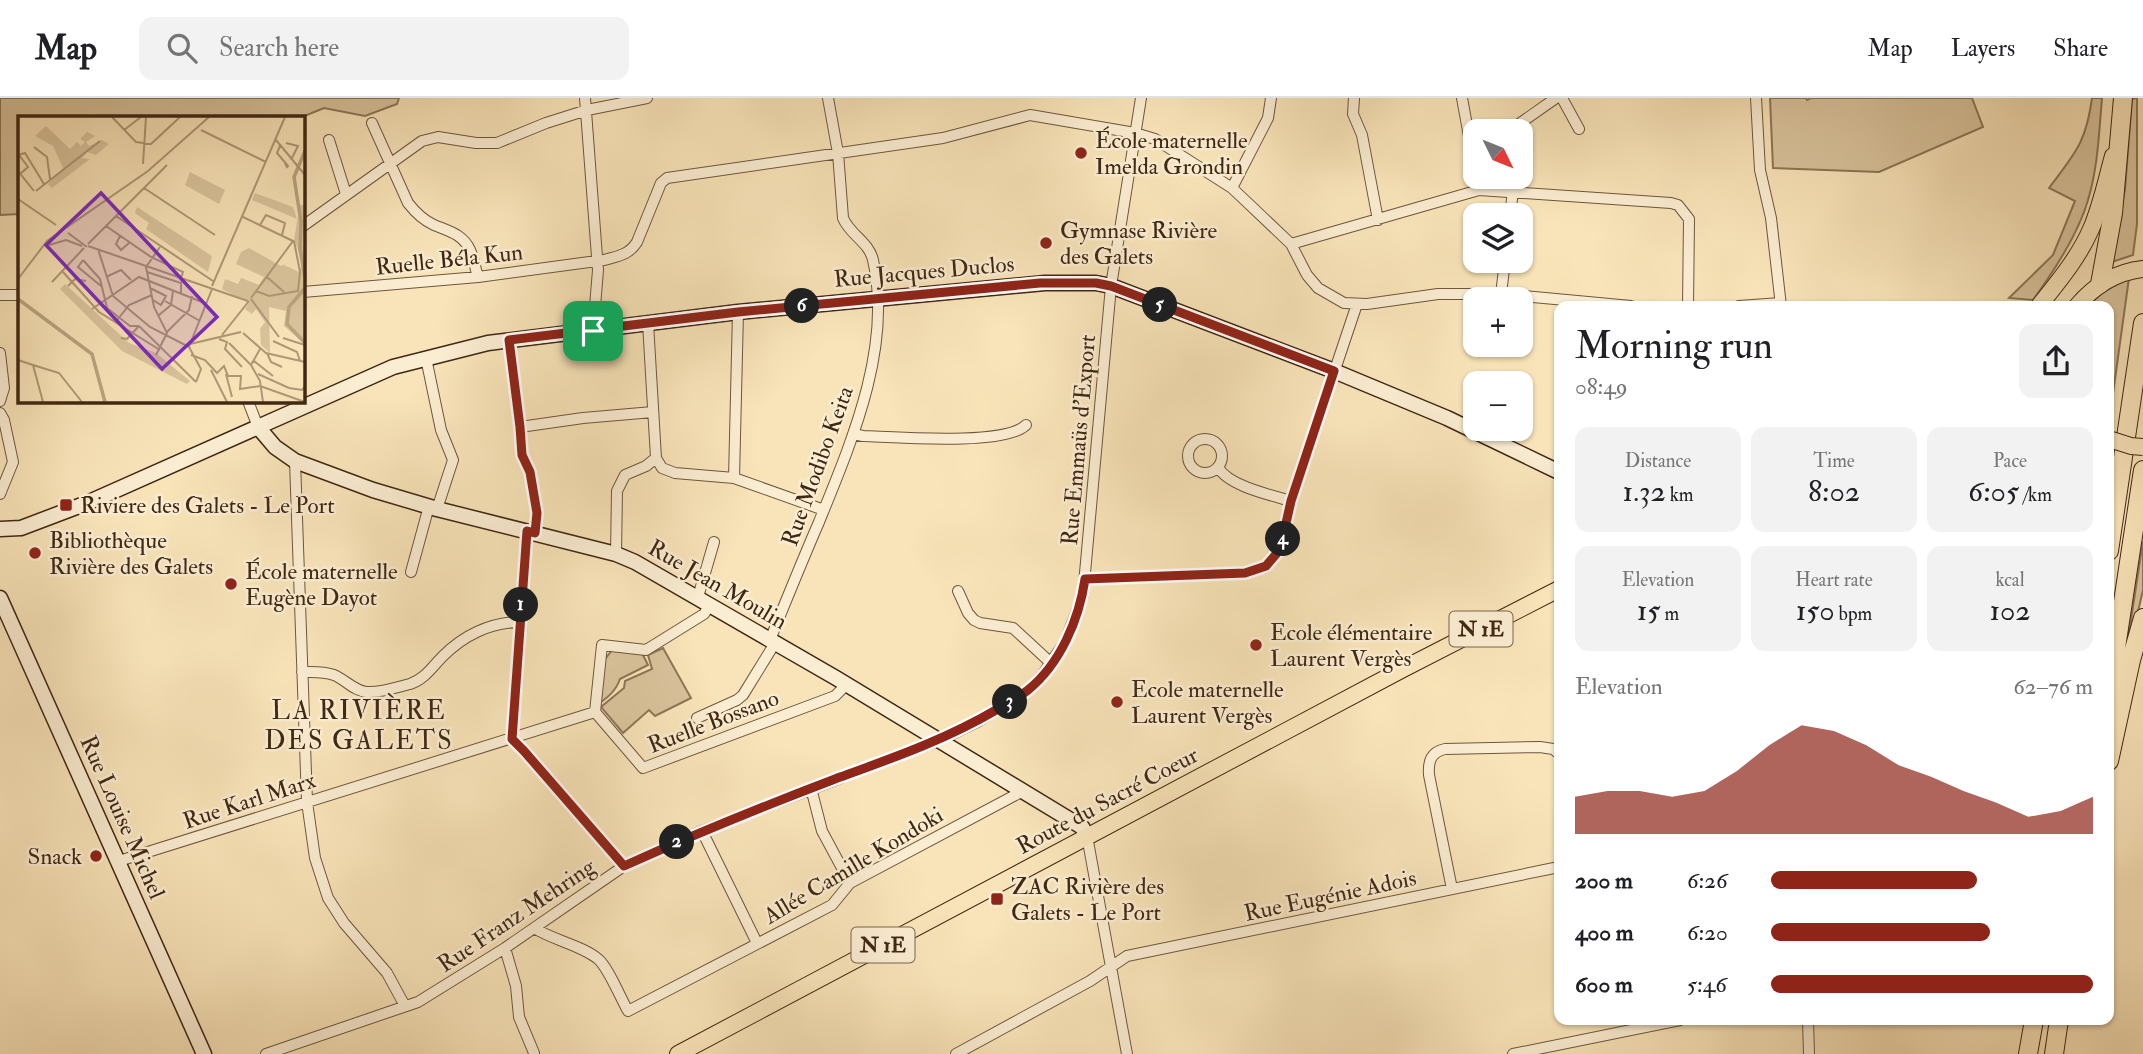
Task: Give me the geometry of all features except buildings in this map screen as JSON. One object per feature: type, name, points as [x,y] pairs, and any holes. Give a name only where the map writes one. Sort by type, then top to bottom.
[{"type":"highway","points":[[2100,284],[2113,213],[2123,98]]},
{"type":"highway","points":[[2114,517],[2143,323]]},
{"type":"highway","points":[[2114,661],[2143,470]]},
{"type":"highway","points":[[2114,740],[2143,618]]},
{"type":"highway","points":[[2028,1054],[2033,1025]]},
{"type":"highway","points":[[2054,1054],[2058,1025]]},
{"type":"main road","points":[[2043,301],[2086,240],[2097,213],[2121,128]]},
{"type":"main road","points":[[2082,301],[2100,284],[2117,275],[2143,269]]},
{"type":"main road","points":[[2114,441],[2143,447]]},
{"type":"main road","name":"Route du Sacré Coeur","points":[[678,1054],[1554,592]]},
{"type":"street","points":[[585,98],[598,261],[593,331]]},
{"type":"street","points":[[304,225],[422,141],[438,136],[476,143],[497,143],[587,110],[647,98]]},
{"type":"street","name":"Rue Modibo Keita","points":[[697,718],[743,695],[772,642],[853,434],[876,344],[877,300],[873,260],[869,248],[847,226],[843,218],[838,153],[828,98]]},
{"type":"street","name":"Rue Emmaüs d'Export","points":[[940,740],[1028,691],[1052,664],[1065,642],[1083,595],[1111,286],[1142,98]]},
{"type":"street","points":[[1232,188],[1268,118],[1271,98]]},
{"type":"street","points":[[1354,98],[1353,114],[1362,135],[1378,220]]},
{"type":"street","points":[[1462,98],[1466,119]]},
{"type":"street","points":[[1526,119],[1556,98]]},
{"type":"street","points":[[1562,98],[1578,129]]},
{"type":"street","points":[[1756,98],[1760,170],[1771,218],[1781,301]]},
{"type":"street","points":[[838,153],[943,138],[1030,115],[1135,133],[1155,139],[1232,188],[1291,244],[1307,275],[1318,288],[1344,303],[1357,304],[1438,294],[1463,294]]},
{"type":"street","points":[[372,123],[408,203],[416,213],[432,224],[453,232],[463,240],[470,248],[478,277]]},
{"type":"street","points":[[329,140],[346,194]]},
{"type":"street","name":"Ruelle Béla Kun","points":[[304,292],[478,277],[624,255],[632,250],[637,242],[660,183],[667,178],[838,153]]},
{"type":"street","points":[[1291,244],[1479,190],[1671,203],[1678,205],[1689,219],[1688,301]]},
{"type":"street","points":[[1512,203],[1513,191]]},
{"type":"street","name":"Rue Jacques Duclos","points":[[0,529],[21,528],[87,503],[393,367],[488,343],[738,312],[1045,283],[1096,283],[1111,286],[1334,371],[1447,418],[1554,470]]},
{"type":"street","points":[[0,296],[18,295]]},
{"type":"street","points":[[1533,298],[1572,301]]},
{"type":"street","points":[[1085,579],[1245,573],[1266,566],[1277,553],[1282,541],[1291,501],[1357,304]]},
{"type":"street","points":[[734,478],[738,312]]},
{"type":"street","points":[[648,323],[656,458],[662,468],[675,473],[734,478],[824,510]]},
{"type":"street","points":[[509,340],[522,455],[530,472],[537,513],[531,532],[520,622],[512,739],[624,866]]},
{"type":"street","points":[[0,353],[4,388],[0,401]]},
{"type":"street","points":[[411,572],[453,460],[441,430],[426,358]]},
{"type":"street","points":[[248,402],[258,427]]},
{"type":"street","points":[[520,427],[653,412]]},
{"type":"street","points":[[0,413],[13,462],[0,494]]},
{"type":"street","points":[[853,434],[942,439],[1007,434],[1021,430],[1026,425]]},
{"type":"street","name":"Rue Jean Moulin","points":[[258,427],[275,447],[295,461],[373,490],[615,554],[656,572],[940,740],[1082,827],[1087,836]]},
{"type":"street","points":[[615,554],[617,491],[625,475],[646,466],[656,458]]},
{"type":"street","points":[[295,461],[307,802],[315,858],[328,898],[344,923],[387,973],[405,1006]]},
{"type":"street","points":[[1218,467],[1234,482],[1291,501]]},
{"type":"street","points":[[595,712],[602,645],[646,650],[704,614],[714,542]]},
{"type":"street","points":[[958,591],[974,620],[1013,628],[1052,664]]},
{"type":"street","name":"Rue Louise Michel","points":[[0,598],[204,1054]]},
{"type":"street","points":[[302,672],[321,672],[334,676],[357,690],[369,692],[389,689],[419,680],[446,653],[474,633],[494,625],[520,622]]},
{"type":"street","name":"Ruelle Bossano","points":[[595,712],[643,768],[835,696],[846,684]]},
{"type":"street","name":"Rue Karl Marx","points":[[119,861],[595,712]]},
{"type":"street","name":"Rue Franz Mehring","points":[[265,1054],[418,1002],[505,948],[624,866],[702,831],[940,740]]},
{"type":"street","points":[[1452,889],[1429,775],[1432,756],[1445,749],[1540,747],[1554,750]]},
{"type":"street","points":[[811,789],[821,831],[850,883]]},
{"type":"street","name":"Allée Camille Kondoki","points":[[534,928],[547,937],[601,960],[628,1011],[832,905],[850,883],[1023,791]]},
{"type":"street","points":[[702,831],[757,943]]},
{"type":"street","points":[[1087,836],[1126,1054]]},
{"type":"street","name":"Rue Eugénie Adois","points":[[956,1054],[1090,981],[1127,956],[1554,868]]},
{"type":"street","points":[[505,948],[516,986],[519,1017],[534,1053]]},
{"type":"street","points":[[1513,1054],[1655,1025]]},
{"type":"street","points":[[1808,1025],[1809,1054]]},
{"type":"shaded area","points":[[0,98],[399,98],[397,104],[365,116],[324,108],[304,116],[18,116],[18,214],[0,215]]},
{"type":"shaded area","points":[[1770,98],[1972,98],[1983,127],[1879,172],[1773,168]]},
{"type":"shaded area","points":[[2092,98],[2102,98],[2096,162],[2084,213],[2065,252],[2033,300],[2009,298],[2053,255],[2075,201],[2049,188],[2083,137]]},
{"type":"shaded area","points":[[2137,98],[2137,224],[2133,255],[2112,262],[2125,189],[2132,99]]},
{"type":"shaded area","points":[[2129,278],[2114,386],[2114,301],[2093,301],[2106,290]]},
{"type":"shaded area","points":[[2143,541],[2143,590],[2133,633],[2129,633]]},
{"type":"shaded area","points":[[663,648],[691,698],[655,716],[649,710],[623,733],[601,707],[624,688],[625,681],[652,669],[648,655]]},
{"type":"shaded area","points":[[613,649],[642,653],[648,665],[620,679],[614,691],[597,705],[602,663]]},
{"type":"place","name":"École maternelle Imelda Grondin","points":[[1081,153]]},
{"type":"place","name":"Gymnase Rivière des Galets","points":[[1046,243]]},
{"type":"place","name":"Riviere des Galets - Le Port","points":[[66,505]]},
{"type":"place","name":"Bibliothèque Rivière des Galets","points":[[35,553]]},
{"type":"place","name":"École maternelle Eugène Dayot","points":[[231,584]]},
{"type":"place","name":"Ecole élémentaire Laurent Vergès","points":[[1256,645]]},
{"type":"place","name":"Ecole maternelle Laurent Vergès","points":[[1117,702]]},
{"type":"place","name":"Snack","points":[[96,856]]},
{"type":"place","name":"ZAC Rivière des Galets - Le Port","points":[[997,899]]},
{"type":"district","name":"LA RIVIÈRE DES GALETS","points":[[359,725]]},
{"type":"route","points":[[1040,283],[1096,283],[1111,286],[1334,371],[1291,501],[1282,541],[1272,561],[1266,566],[1245,573],[1085,579],[1083,595],[1065,642],[1052,664],[1028,691],[940,740],[702,831],[624,866],[512,739],[527,531],[535,533],[537,513],[530,472],[522,455],[509,340],[593,331],[844,301],[1040,283]]}]
